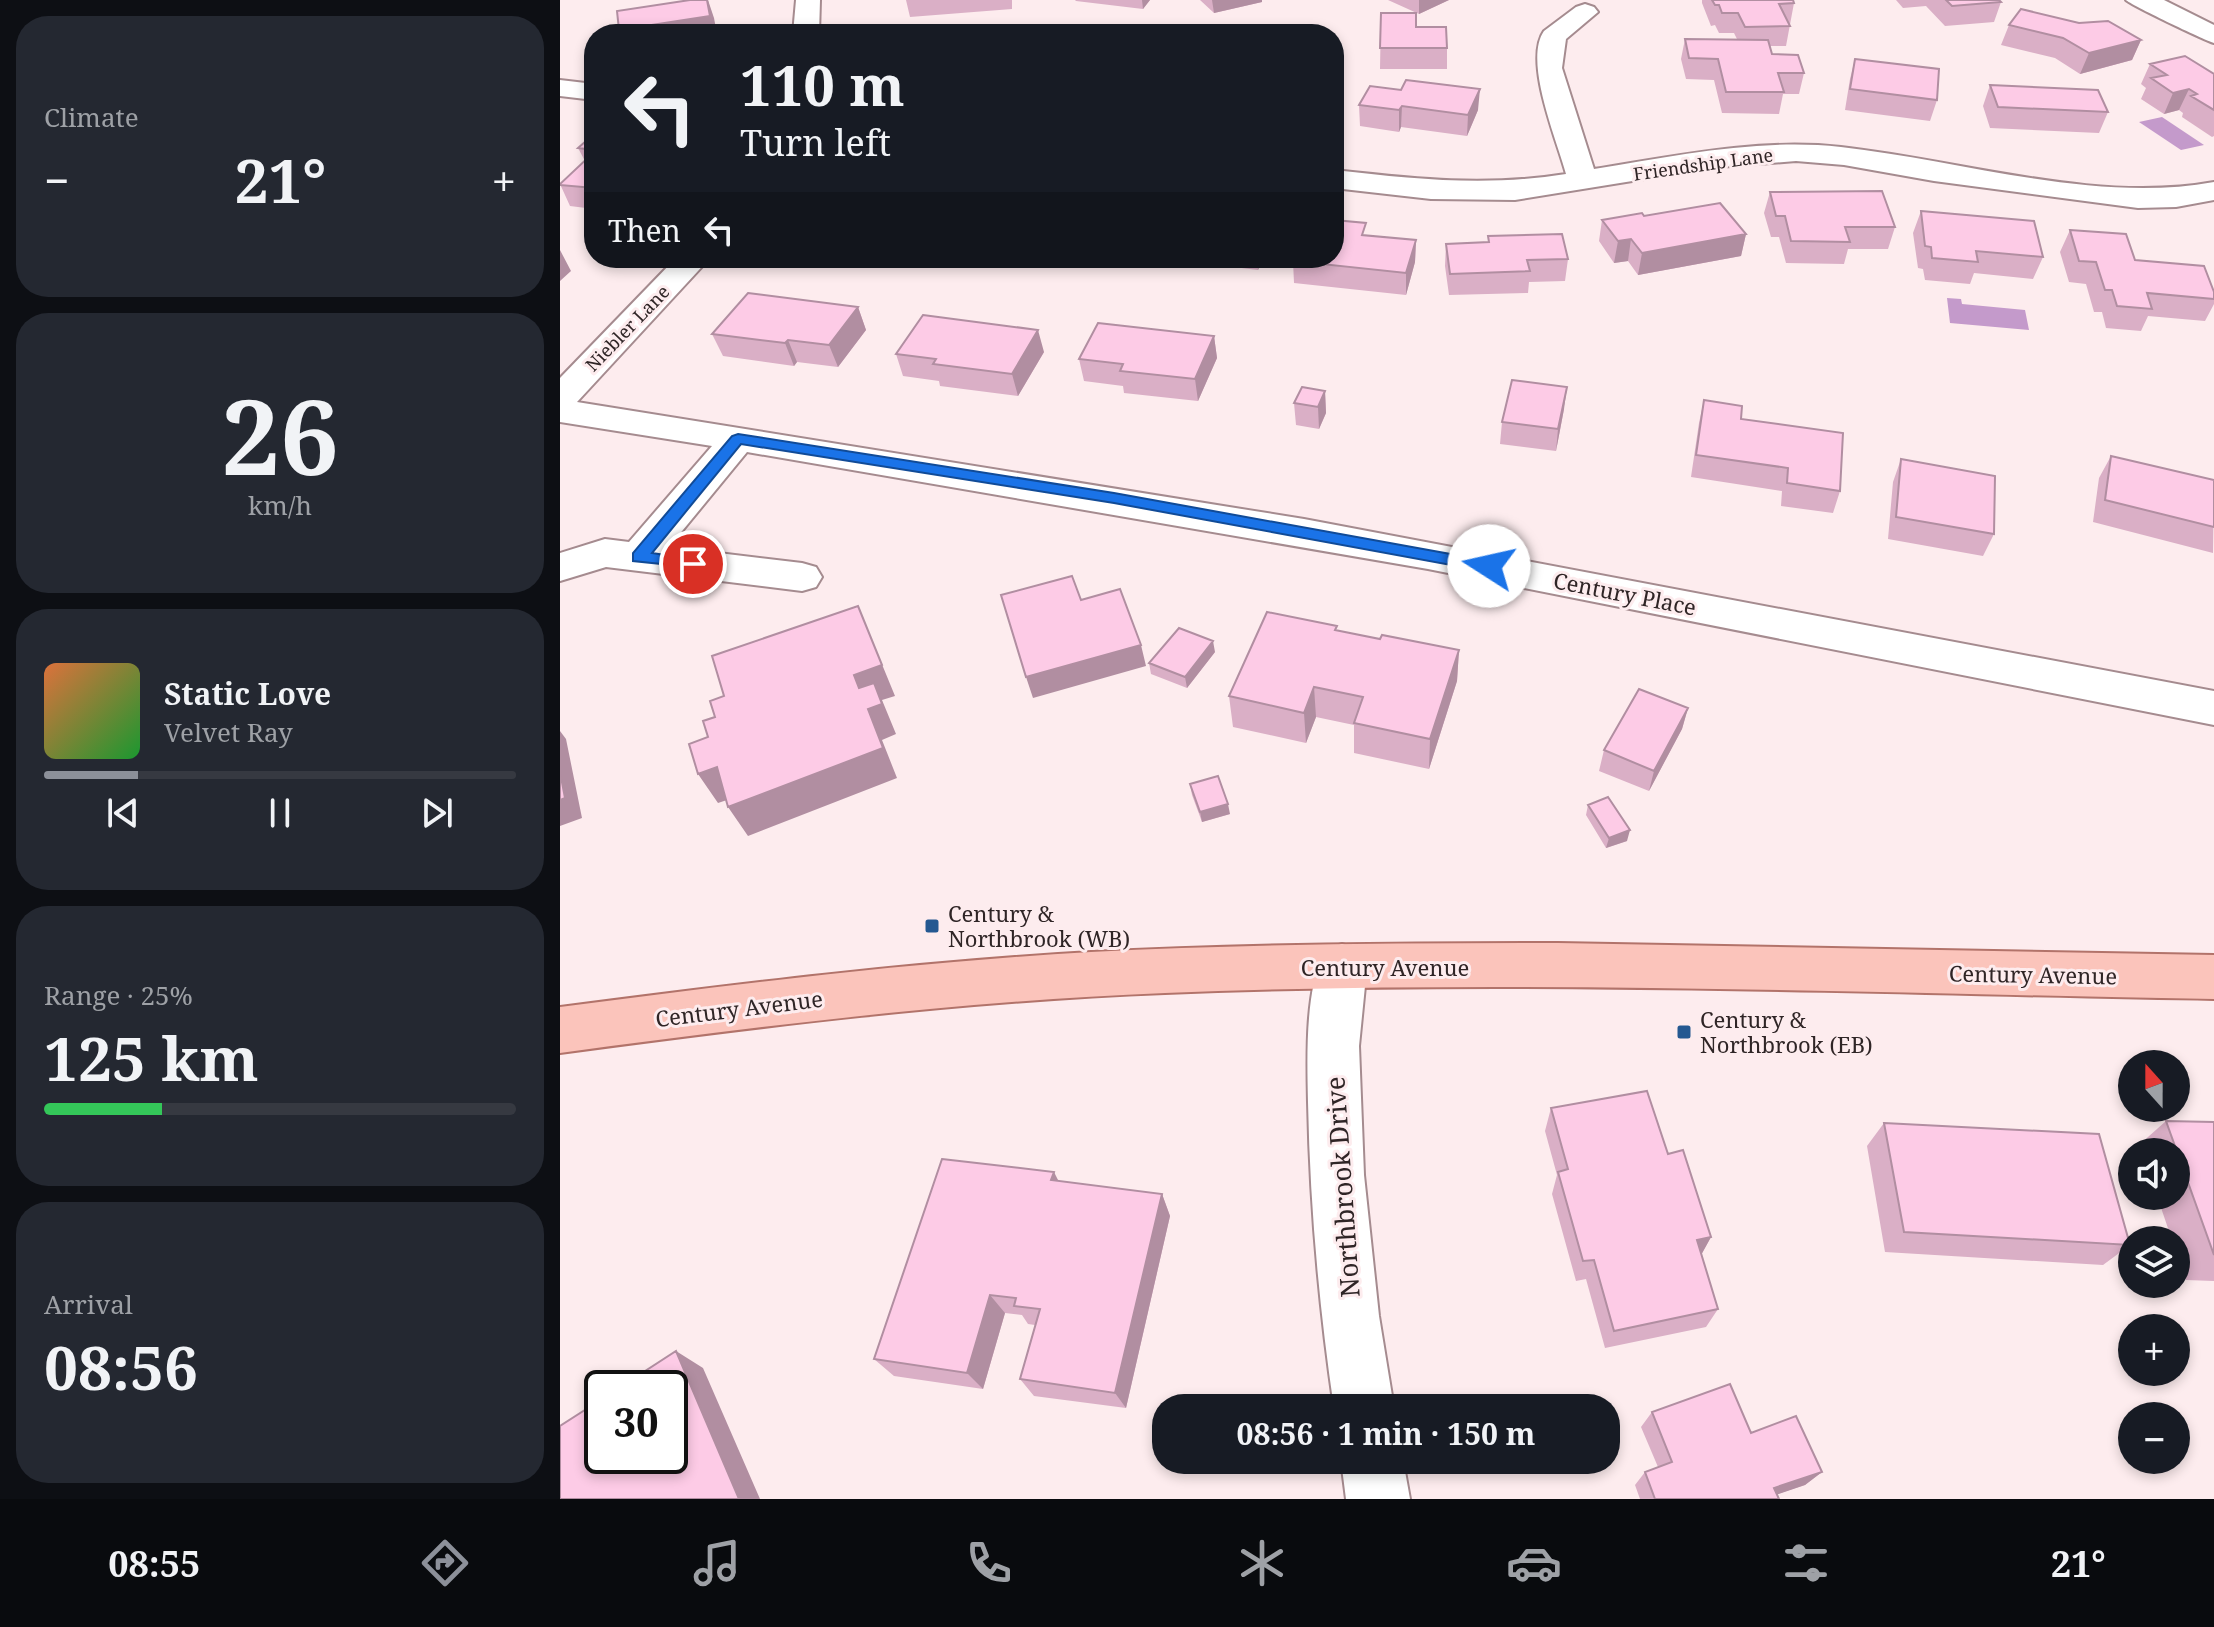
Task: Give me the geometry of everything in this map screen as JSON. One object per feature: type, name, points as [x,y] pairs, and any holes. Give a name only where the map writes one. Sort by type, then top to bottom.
[{"type":"main road","name":"Century Avenue","points":[[560,1030],[737,1006],[1012,979],[1342,966],[2214,977]]},
{"type":"street","points":[[807,24],[808,0]]},
{"type":"street","points":[[2138,0],[2161,7],[2214,35]]},
{"type":"street","points":[[1583,180],[1549,68],[1553,36],[1585,12]]},
{"type":"street","points":[[560,88],[584,91]]},
{"type":"street","name":"Friendship Lane","points":[[1344,180],[1445,191],[1515,191],[1719,158],[1796,152],[1844,156],[1934,172],[2138,199],[2176,198],[2214,191]]},
{"type":"street","name":"Niebler Lane","points":[[560,399],[684,268]]},
{"type":"street","name":"Century Place","points":[[560,411],[1114,498],[1536,575],[2072,683],[2214,708]]},
{"type":"street","points":[[639,557],[738,439]]},
{"type":"street","points":[[560,567],[605,553],[802,577]]},
{"type":"street","name":"Northbrook Drive","points":[[1342,966],[1333,1046],[1337,1175],[1350,1316],[1362,1394]]},
{"type":"street","points":[[1374,1474],[1378,1499]]},
{"type":"shaded area","points":[[2162,117],[2204,145],[2181,150],[2139,122]]},
{"type":"shaded area","points":[[1947,298],[1961,299],[1962,304],[2025,310],[2029,330],[1950,323]]},
{"type":"building","points":[[707,0],[710,16],[658,24],[618,24],[617,11]]},
{"type":"building","points":[[1712,0],[1793,0],[1794,3],[1779,4],[1790,26],[1745,27],[1738,13],[1722,13],[1719,5]]},
{"type":"building","points":[[1946,0],[1999,0],[2001,2],[1952,6]]},
{"type":"building","points":[[2021,9],[2079,23],[2108,21],[2141,40],[2089,53],[2063,38],[2009,25]]},
{"type":"building","points":[[1381,13],[1416,13],[1416,27],[1446,27],[1447,48],[1380,48]]},
{"type":"building","points":[[1685,39],[1768,40],[1772,54],[1798,55],[1804,73],[1778,73],[1784,92],[1726,92],[1718,59],[1689,58]]},
{"type":"building","points":[[2185,56],[2214,74],[2214,110],[2191,96],[2197,94],[2189,89],[2173,93],[2151,78],[2167,75],[2150,64]]},
{"type":"building","points":[[1855,59],[1939,69],[1937,100],[1850,89]]},
{"type":"building","points":[[1406,80],[1480,89],[1468,115],[1402,106],[1399,110],[1359,105],[1370,86],[1401,90]]},
{"type":"building","points":[[1990,85],[2098,90],[2108,112],[1998,107]]},
{"type":"building","points":[[584,161],[584,187],[560,184]]},
{"type":"building","points":[[1882,191],[1895,227],[1845,227],[1850,242],[1791,241],[1785,216],[1776,216],[1770,192]]},
{"type":"building","points":[[1720,203],[1746,234],[1642,253],[1631,239],[1618,241],[1602,220],[1642,213],[1644,216]]},
{"type":"building","points":[[1921,211],[2034,221],[2043,257],[1976,251],[1978,262],[1932,258],[1931,247],[1925,246]]},
{"type":"building","points":[[1344,221],[1366,223],[1362,235],[1416,240],[1406,273],[1344,266]]},
{"type":"building","points":[[2070,230],[2126,234],[2135,260],[2204,266],[2214,299],[2147,293],[2152,309],[2117,306],[2112,290],[2105,290],[2096,262],[2079,261]]},
{"type":"building","points":[[1562,234],[1568,259],[1527,260],[1530,271],[1450,274],[1446,244],[1489,242],[1488,236]]},
{"type":"building","points":[[748,293],[858,307],[829,345],[712,334]]},
{"type":"building","points":[[923,315],[1038,330],[1012,374],[933,364],[936,359],[896,354]]},
{"type":"building","points":[[1098,323],[1214,336],[1195,379],[1120,371],[1123,364],[1079,359]]},
{"type":"building","points":[[1512,380],[1567,387],[1558,429],[1502,422]]},
{"type":"building","points":[[1302,387],[1325,391],[1318,407],[1294,403]]},
{"type":"building","points":[[1704,400],[1742,406],[1741,419],[1843,433],[1840,491],[1787,483],[1788,468],[1696,455]]},
{"type":"building","points":[[2111,456],[2214,480],[2214,527],[2105,500]]},
{"type":"building","points":[[1901,459],[1995,476],[1994,534],[1896,517]]},
{"type":"building","points":[[1072,576],[1081,600],[1120,589],[1141,645],[1026,677],[1001,595]]},
{"type":"building","points":[[858,606],[882,665],[854,675],[859,688],[874,683],[882,704],[868,709],[883,748],[728,807],[717,767],[698,774],[689,744],[708,737],[703,721],[715,717],[710,701],[724,696],[712,656]]},
{"type":"building","points":[[1267,612],[1337,626],[1335,630],[1380,639],[1382,635],[1459,650],[1430,739],[1354,723],[1363,697],[1314,687],[1304,713],[1229,696]]},
{"type":"building","points":[[1179,628],[1213,641],[1185,677],[1149,663]]},
{"type":"building","points":[[1639,689],[1688,708],[1654,771],[1604,750]]},
{"type":"building","points":[[560,772],[565,798],[560,800]]},
{"type":"building","points":[[1218,776],[1228,804],[1200,812],[1190,784]]},
{"type":"building","points":[[1608,797],[1630,830],[1609,838],[1588,805]]},
{"type":"building","points":[[1647,1091],[1668,1154],[1683,1150],[1711,1237],[1697,1240],[1718,1309],[1614,1331],[1594,1260],[1583,1261],[1558,1172],[1568,1169],[1551,1108]]},
{"type":"building","points":[[2166,1122],[2214,1122],[2214,1255],[2190,1188],[2190,1138],[2172,1138]]},
{"type":"building","points":[[1884,1123],[2099,1134],[2125,1226],[2118,1226],[2118,1244],[1904,1232]]},
{"type":"building","points":[[942,1159],[1054,1172],[1051,1180],[1162,1194],[1115,1393],[1020,1379],[1040,1309],[1014,1306],[1016,1298],[990,1295],[967,1373],[874,1359]]},
{"type":"building","points":[[676,1351],[684,1370],[647,1370]]},
{"type":"building","points":[[688,1379],[739,1499],[560,1499],[560,1426],[584,1411],[584,1474],[688,1474]]},
{"type":"building","points":[[1730,1384],[1751,1433],[1796,1416],[1822,1472],[1774,1488],[1779,1499],[1655,1499],[1645,1472],[1672,1462],[1652,1412]]},
{"type":"place","name":"Century & Northbrook (WB)","points":[[932,926]]},
{"type":"place","name":"Century & Northbrook (EB)","points":[[1684,1032]]},
{"type":"route","points":[[693,564],[639,557],[738,439],[1114,498],[1489,566]]}]
